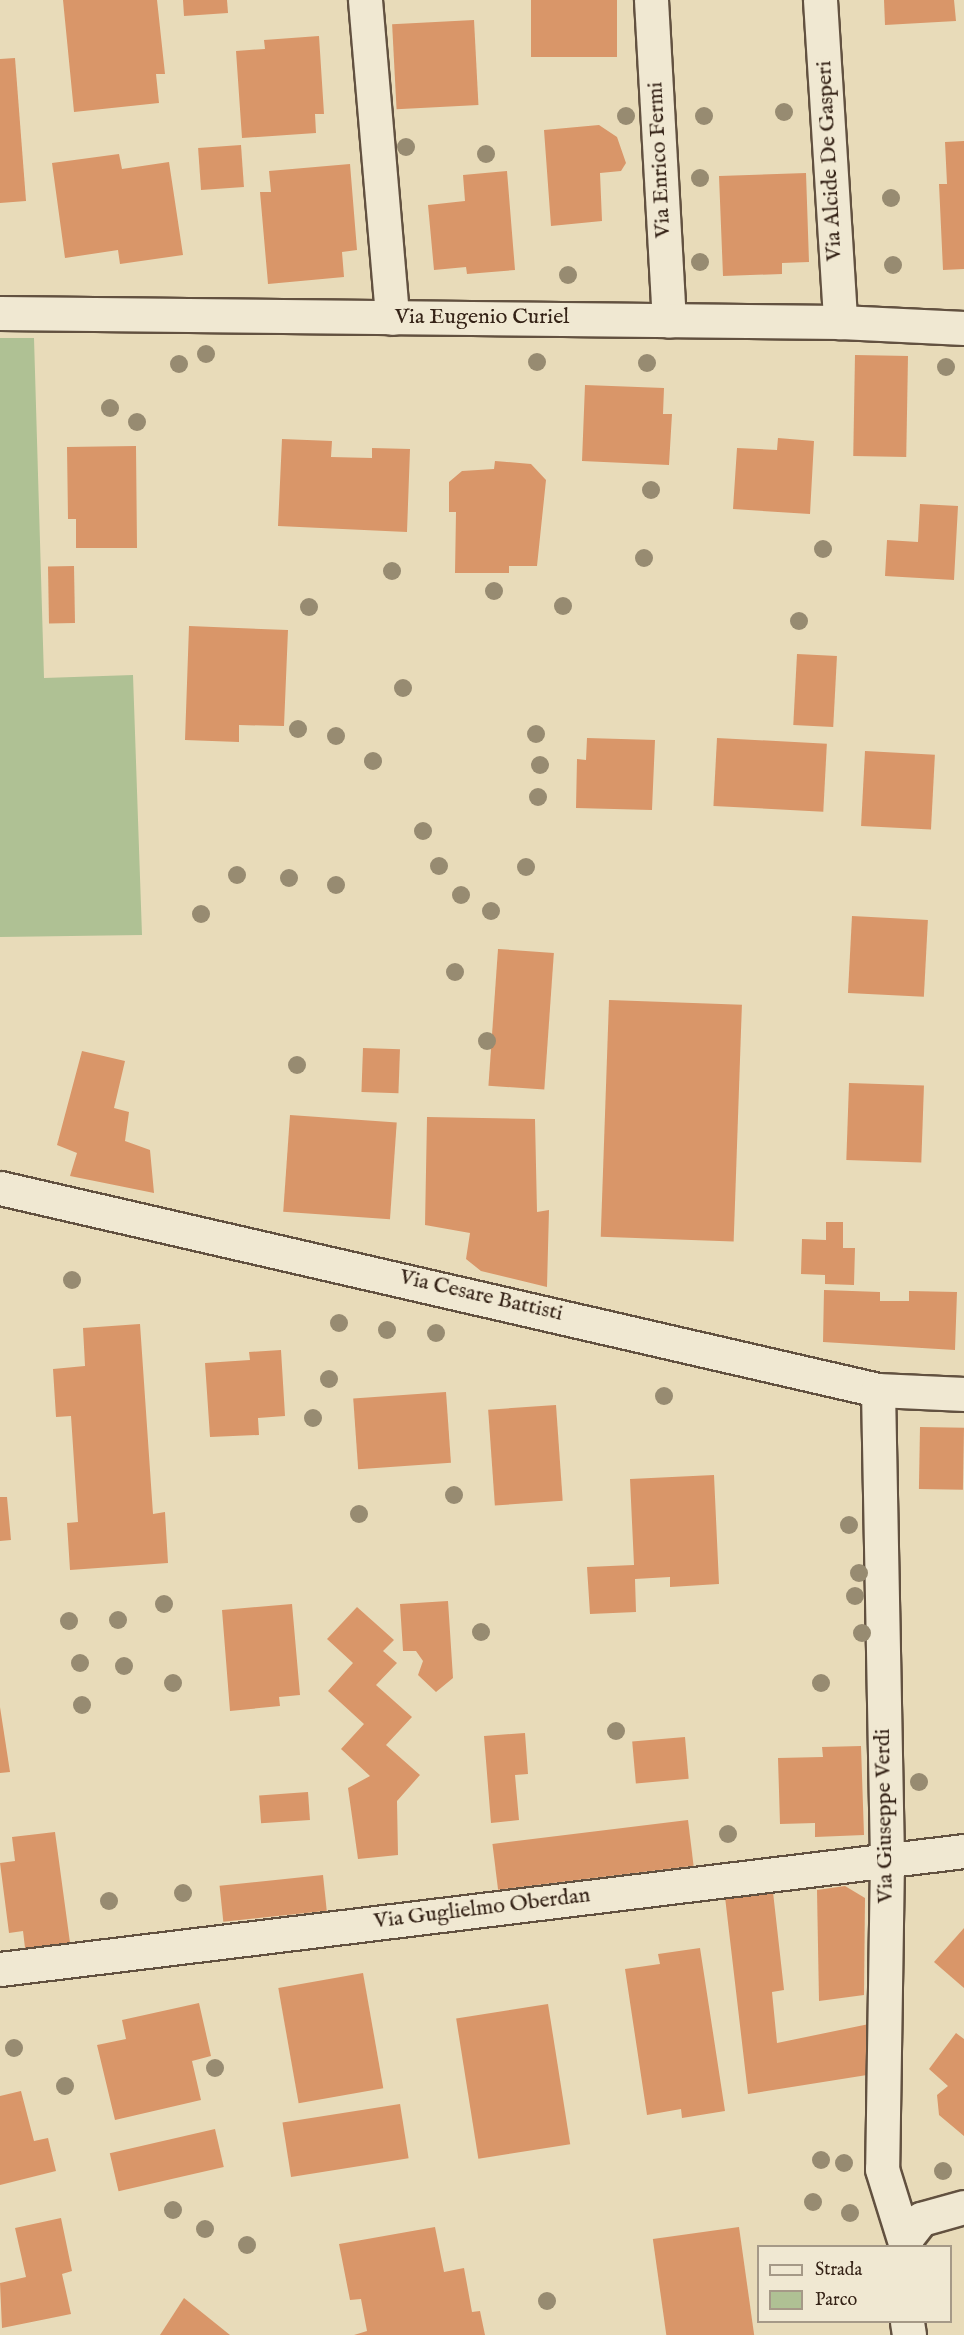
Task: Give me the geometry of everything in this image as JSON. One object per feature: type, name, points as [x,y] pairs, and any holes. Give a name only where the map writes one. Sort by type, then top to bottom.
[{"type":"street","points":[[365,0],[392,318]]},
{"type":"street","name":"Via Enrico Fermi","points":[[651,0],[669,320]]},
{"type":"street","name":"Via Alcide De Gasperi","points":[[820,0],[840,322]]},
{"type":"street","name":"Via Eugenio Curiel","points":[[0,313],[840,322],[964,328]]},
{"type":"street","name":"Via Cesare Battisti","points":[[0,1188],[878,1390],[964,1394]]},
{"type":"street","name":"Via Giuseppe Verdi","points":[[878,1390],[887,1860],[882,2169],[906,2242]]},
{"type":"street","name":"Via Guglielmo Oberdan","points":[[0,1969],[964,1851]]},
{"type":"street","name":"Via Giuseppe Verdi","points":[[906,2242],[921,2219],[964,2207]]},
{"type":"green space","points":[[0,338],[34,338],[44,678],[133,675],[142,935],[0,937]]},
{"type":"building","points":[[63,0],[157,0],[165,74],[156,74],[159,103],[74,112]]},
{"type":"building","points":[[183,0],[227,0],[228,13],[184,16]]},
{"type":"building","points":[[531,0],[617,0],[617,57],[531,57]]},
{"type":"building","points":[[884,0],[954,0],[956,21],[885,25]]},
{"type":"building","points":[[474,20],[478,105],[397,109],[392,24]]},
{"type":"building","points":[[319,36],[324,114],[315,114],[316,133],[242,138],[236,51],[265,49],[264,40]]},
{"type":"building","points":[[15,58],[26,201],[0,203],[0,59]]},
{"type":"building","points":[[599,125],[617,137],[626,163],[621,171],[600,173],[602,221],[551,226],[544,130]]},
{"type":"building","points":[[964,141],[964,269],[943,270],[939,184],[947,184],[945,142]]},
{"type":"building","points":[[241,145],[244,187],[201,190],[198,148]]},
{"type":"building","points":[[119,154],[122,169],[169,162],[183,255],[120,264],[118,250],[65,258],[52,163]]},
{"type":"building","points":[[350,164],[357,250],[342,252],[344,277],[268,284],[260,192],[271,192],[269,171]]},
{"type":"building","points":[[507,171],[515,270],[467,274],[466,267],[434,270],[428,205],[465,201],[463,175]]},
{"type":"building","points":[[806,173],[809,262],[782,263],[782,274],[723,276],[719,176]]},
{"type":"building","points":[[855,355],[908,356],[906,457],[853,456]]},
{"type":"building","points":[[585,385],[664,388],[663,414],[672,414],[669,465],[582,461]]},
{"type":"building","points":[[778,438],[814,441],[810,514],[733,509],[737,448],[777,450]]},
{"type":"building","points":[[282,439],[332,441],[331,457],[372,458],[372,448],[410,449],[407,532],[278,526]]},
{"type":"building","points":[[136,446],[137,548],[76,548],[76,519],[68,519],[67,447]]},
{"type":"building","points":[[495,461],[531,464],[546,480],[537,566],[509,566],[509,573],[455,573],[456,512],[449,512],[449,482],[462,471],[494,469]]},
{"type":"building","points":[[920,504],[958,506],[954,580],[885,576],[887,540],[918,542]]},
{"type":"building","points":[[48,566],[74,566],[75,623],[49,623]]},
{"type":"building","points":[[189,626],[288,630],[284,726],[239,725],[239,742],[185,740]]},
{"type":"building","points":[[797,654],[837,656],[833,727],[793,725]]},
{"type":"building","points":[[587,738],[655,740],[652,810],[576,808],[577,759],[586,760]]},
{"type":"building","points":[[717,738],[827,744],[823,812],[713,806]]},
{"type":"building","points":[[865,751],[935,755],[931,830],[861,826]]},
{"type":"building","points":[[852,916],[928,920],[924,997],[848,993]]},
{"type":"building","points":[[498,949],[554,953],[544,1090],[488,1086]]},
{"type":"building","points":[[609,1000],[742,1005],[734,1241],[601,1237]]},
{"type":"building","points":[[363,1048],[400,1049],[398,1093],[361,1092]]},
{"type":"building","points":[[82,1051],[125,1061],[114,1108],[129,1112],[125,1141],[150,1150],[154,1193],[70,1176],[77,1153],[57,1145]]},
{"type":"building","points":[[849,1083],[924,1086],[921,1163],[846,1160]]},
{"type":"building","points":[[290,1115],[397,1122],[390,1219],[283,1212]]},
{"type":"building","points":[[427,1117],[535,1119],[537,1212],[549,1210],[547,1287],[481,1271],[466,1259],[470,1233],[425,1225]]},
{"type":"building","points":[[826,1222],[843,1222],[843,1248],[855,1248],[854,1285],[825,1284],[825,1275],[801,1274],[802,1239],[826,1240]]},
{"type":"building","points":[[824,1290],[880,1292],[880,1301],[909,1301],[909,1291],[957,1292],[955,1350],[823,1342]]},
{"type":"building","points":[[140,1324],[153,1514],[165,1512],[168,1563],[70,1570],[67,1523],[78,1522],[71,1416],[56,1417],[53,1369],[85,1366],[83,1328]]},
{"type":"building","points":[[281,1350],[285,1416],[258,1418],[259,1435],[210,1437],[205,1363],[250,1360],[249,1352]]},
{"type":"building","points":[[446,1392],[451,1463],[358,1469],[353,1398]]},
{"type":"building","points":[[556,1405],[563,1501],[495,1506],[488,1410]]},
{"type":"building","points":[[920,1427],[964,1428],[963,1490],[919,1489]]},
{"type":"building","points":[[714,1475],[719,1584],[670,1587],[670,1577],[635,1579],[636,1612],[590,1614],[587,1567],[634,1565],[630,1479]]},
{"type":"building","points":[[0,1497],[7,1497],[11,1540],[0,1541]]},
{"type":"building","points":[[448,1601],[453,1678],[436,1692],[418,1675],[423,1661],[416,1651],[403,1651],[400,1604]]},
{"type":"building","points":[[292,1604],[300,1695],[279,1697],[280,1706],[230,1711],[222,1610]]},
{"type":"building","points":[[357,1607],[394,1640],[383,1651],[397,1663],[376,1685],[412,1717],[386,1745],[420,1775],[397,1801],[398,1855],[358,1859],[348,1788],[370,1776],[341,1749],[364,1724],[328,1691],[353,1663],[327,1639]]},
{"type":"building","points":[[0,1707],[10,1772],[0,1773]]},
{"type":"building","points":[[525,1733],[528,1774],[515,1775],[519,1820],[491,1823],[484,1736]]},
{"type":"building","points":[[685,1737],[689,1779],[636,1783],[632,1742]]},
{"type":"building","points":[[861,1746],[864,1835],[815,1837],[815,1823],[780,1824],[778,1758],[823,1757],[822,1747]]},
{"type":"building","points":[[308,1792],[310,1820],[261,1823],[259,1795]]},
{"type":"building","points":[[688,1820],[694,1866],[498,1890],[492,1844]]},
{"type":"building","points":[[55,1832],[71,1950],[26,1956],[23,1931],[9,1933],[0,1863],[15,1861],[12,1837]]},
{"type":"building","points":[[323,1875],[327,1911],[223,1922],[220,1886]]},
{"type":"building","points":[[845,1886],[865,1898],[864,1995],[819,2001],[817,1890]]},
{"type":"building","points":[[773,1892],[784,1990],[772,1992],[777,2043],[869,2024],[867,2075],[748,2094],[725,1897]]},
{"type":"building","points":[[964,1928],[964,1988],[934,1962]]},
{"type":"building","points":[[700,1948],[725,2111],[682,2118],[681,2109],[647,2115],[625,1969],[660,1964],[658,1954]]},
{"type":"building","points":[[363,1973],[383,2088],[299,2103],[278,1988]]},
{"type":"building","points":[[199,2003],[211,2056],[192,2061],[201,2100],[115,2120],[97,2045],[126,2039],[122,2020]]},
{"type":"building","points":[[548,2004],[570,2144],[478,2159],[456,2019]]},
{"type":"building","points":[[956,2033],[964,2039],[964,2136],[939,2115],[937,2095],[948,2086],[929,2069]]},
{"type":"building","points":[[21,2091],[34,2141],[48,2138],[56,2171],[0,2185],[0,2096]]},
{"type":"building","points":[[400,2104],[409,2158],[291,2177],[282,2123]]},
{"type":"building","points":[[215,2129],[224,2167],[119,2191],[110,2153]]},
{"type":"building","points":[[61,2218],[72,2271],[62,2274],[71,2314],[2,2328],[0,2283],[26,2277],[15,2228]]},
{"type":"building","points":[[435,2227],[444,2272],[464,2268],[472,2312],[480,2311],[485,2335],[354,2335],[367,2331],[361,2299],[350,2300],[339,2244]]},
{"type":"building","points":[[739,2227],[754,2335],[666,2335],[653,2239]]},
{"type":"building","points":[[184,2298],[230,2335],[160,2335]]}]
